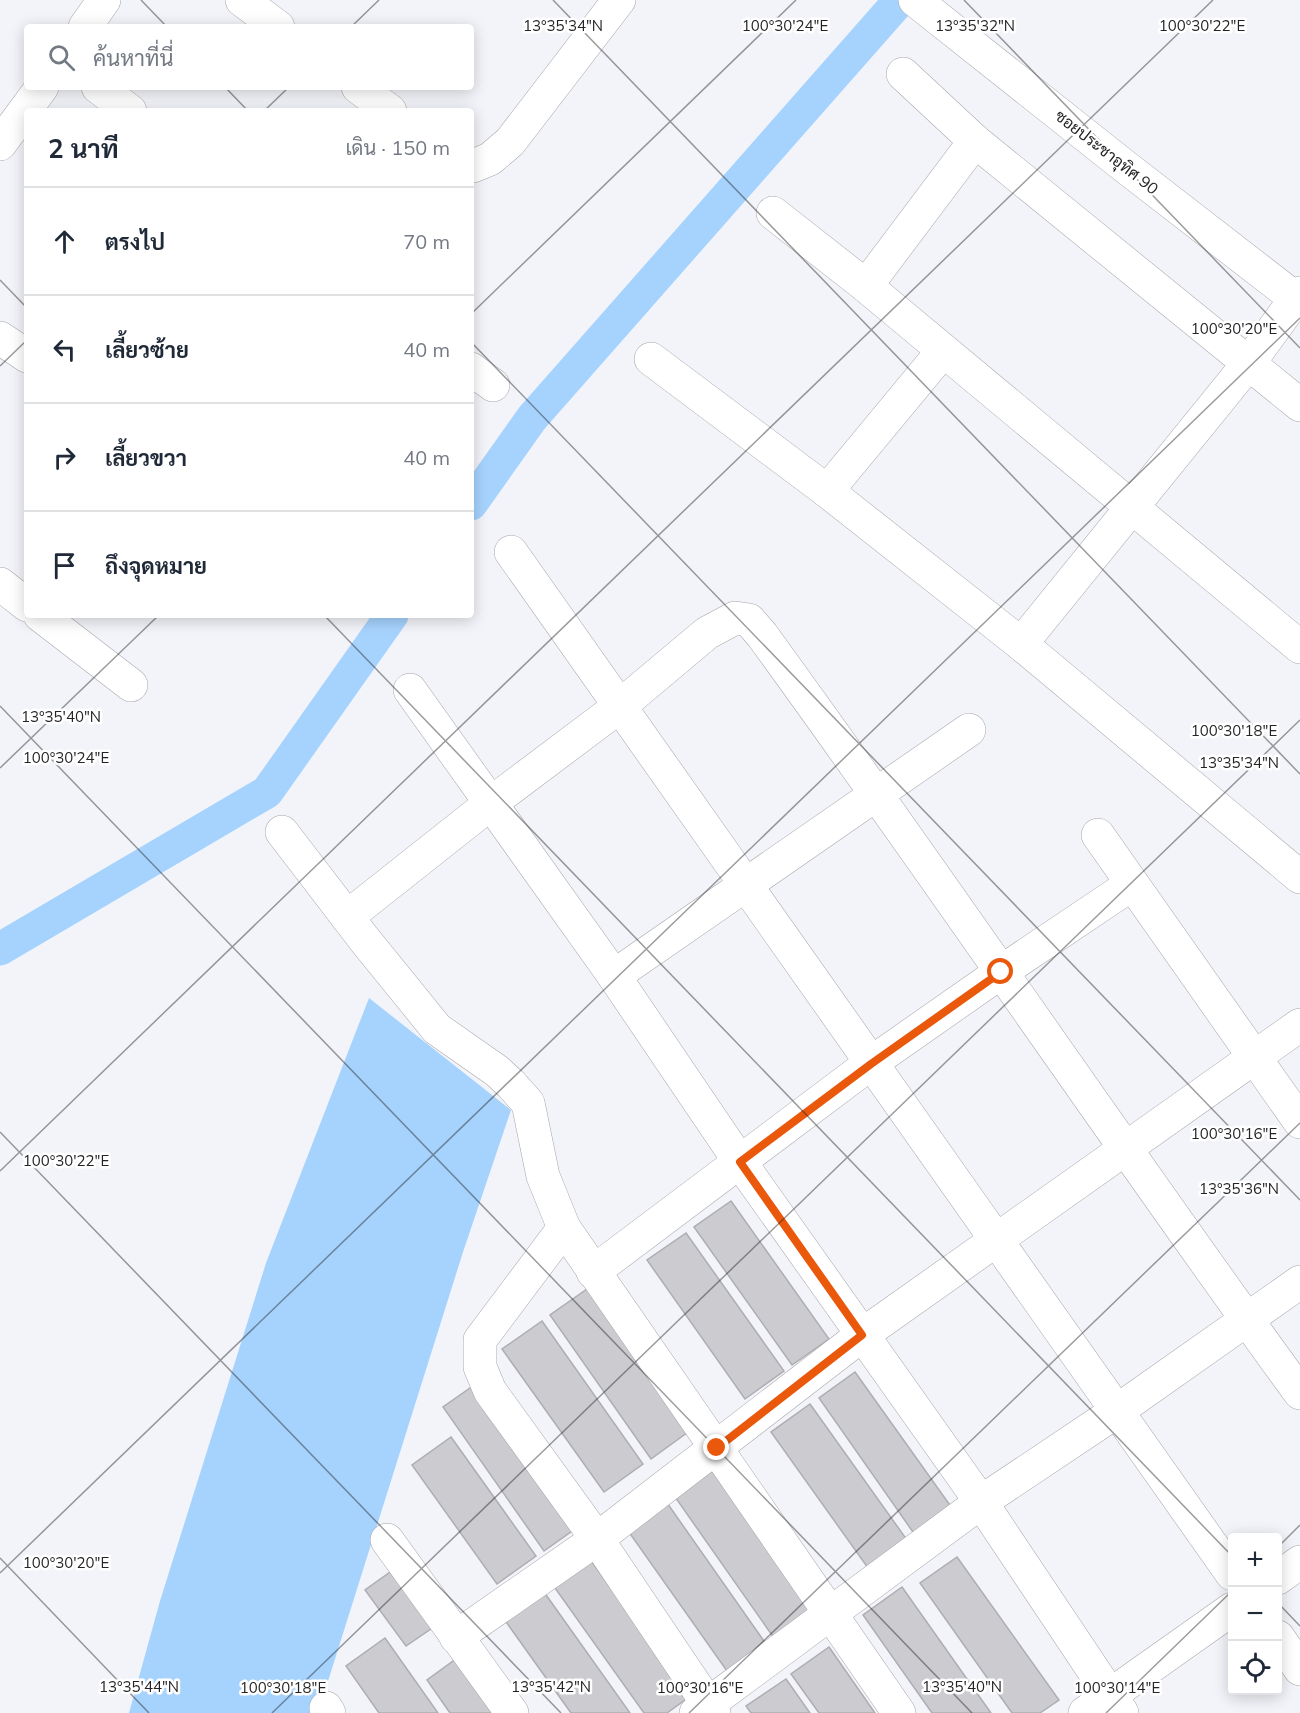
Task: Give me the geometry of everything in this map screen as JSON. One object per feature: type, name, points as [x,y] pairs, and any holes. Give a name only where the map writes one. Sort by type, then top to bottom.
[{"type":"street","points":[[87,24],[104,0]]},
{"type":"street","points":[[242,0],[274,24]]},
{"type":"street","points":[[474,166],[490,159],[510,142],[619,0]]},
{"type":"street","name":"ซอยประชาอุทิศ 90","points":[[927,9],[1123,165],[1299,298]]},
{"type":"street","points":[[903,74],[975,141],[1300,405]]},
{"type":"street","points":[[27,108],[40,90]]},
{"type":"street","points":[[102,90],[126,108]]},
{"type":"street","points":[[362,90],[386,108]]},
{"type":"street","points":[[0,144],[24,111]]},
{"type":"street","points":[[866,286],[975,141]]},
{"type":"street","points":[[773,213],[866,286],[1300,647]]},
{"type":"street","points":[[1021,644],[1299,298]]},
{"type":"street","points":[[0,338],[24,354]]},
{"type":"street","points":[[827,491],[943,351]]},
{"type":"street","points":[[651,359],[827,491],[1021,644],[1300,877]]},
{"type":"street","points":[[511,552],[1228,1567]]},
{"type":"street","points":[[0,584],[24,603]]},
{"type":"street","points":[[44,618],[131,685]]},
{"type":"street","points":[[347,917],[491,803],[620,706],[707,633],[735,618],[749,620],[877,793],[1124,1149],[1300,1393]]},
{"type":"street","points":[[410,690],[614,976],[740,1162],[981,1502],[1105,1707],[1228,1613]]},
{"type":"street","points":[[614,976],[969,730]]},
{"type":"street","points":[[282,832],[437,1029],[497,1071],[528,1103],[543,1176],[564,1228],[899,1713]]},
{"type":"street","points":[[1098,835],[1300,1122]]},
{"type":"street","points":[[593,1272],[871,1064],[1001,972],[1132,884]]},
{"type":"street","points":[[456,1637],[597,1539],[862,1335],[1300,1025]]},
{"type":"street","points":[[564,1228],[480,1340],[480,1367],[490,1391],[597,1539],[706,1710],[830,1613],[981,1502],[1118,1411],[1300,1282]]},
{"type":"street","points":[[387,1540],[512,1713]]},
{"type":"street","points":[[1282,1575],[1300,1562]]},
{"type":"street","points":[[1281,1641],[1300,1669]]},
{"type":"water","points":[[369,998],[511,1110],[463,1252],[318,1713],[129,1713],[160,1601],[266,1263]]},
{"type":"building","points":[[731,1201],[829,1339],[792,1365],[694,1227]]},
{"type":"building","points":[[686,1233],[784,1371],[745,1399],[647,1260]]},
{"type":"building","points":[[587,1289],[688,1432],[651,1459],[550,1315]]},
{"type":"building","points":[[542,1321],[643,1464],[604,1492],[502,1349]]},
{"type":"building","points":[[855,1372],[957,1515],[920,1542],[819,1398]]},
{"type":"building","points":[[480,1381],[582,1524],[544,1551],[443,1407]]},
{"type":"building","points":[[810,1404],[912,1547],[873,1575],[771,1432]]},
{"type":"building","points":[[451,1437],[536,1556],[497,1584],[412,1465]]},
{"type":"building","points":[[710,1468],[812,1611],[774,1638],[673,1494]]},
{"type":"building","points":[[665,1500],[766,1644],[727,1671],[626,1528]]},
{"type":"building","points":[[587,1555],[689,1697],[667,1713],[644,1713],[550,1581]]},
{"type":"building","points":[[957,1557],[1059,1700],[1040,1713],[1012,1713],[920,1583]]},
{"type":"building","points":[[400,1565],[441,1622],[406,1646],[365,1590]]},
{"type":"building","points":[[539,1585],[630,1713],[571,1713],[499,1612]]},
{"type":"building","points":[[902,1587],[991,1713],[932,1713],[863,1615]]},
{"type":"building","points":[[385,1638],[438,1713],[379,1713],[346,1666]]},
{"type":"building","points":[[829,1647],[875,1713],[819,1713],[791,1674]]},
{"type":"building","points":[[464,1653],[506,1713],[450,1713],[427,1680]]},
{"type":"building","points":[[786,1679],[810,1713],[751,1713],[746,1706]]},
{"type":"waterway","points":[[474,500],[532,418],[900,0]]},
{"type":"waterway","points":[[0,949],[267,792],[390,618]]},
{"type":"route","points":[[717,1448],[862,1335],[740,1162],[871,1064],[1001,972]]}]
